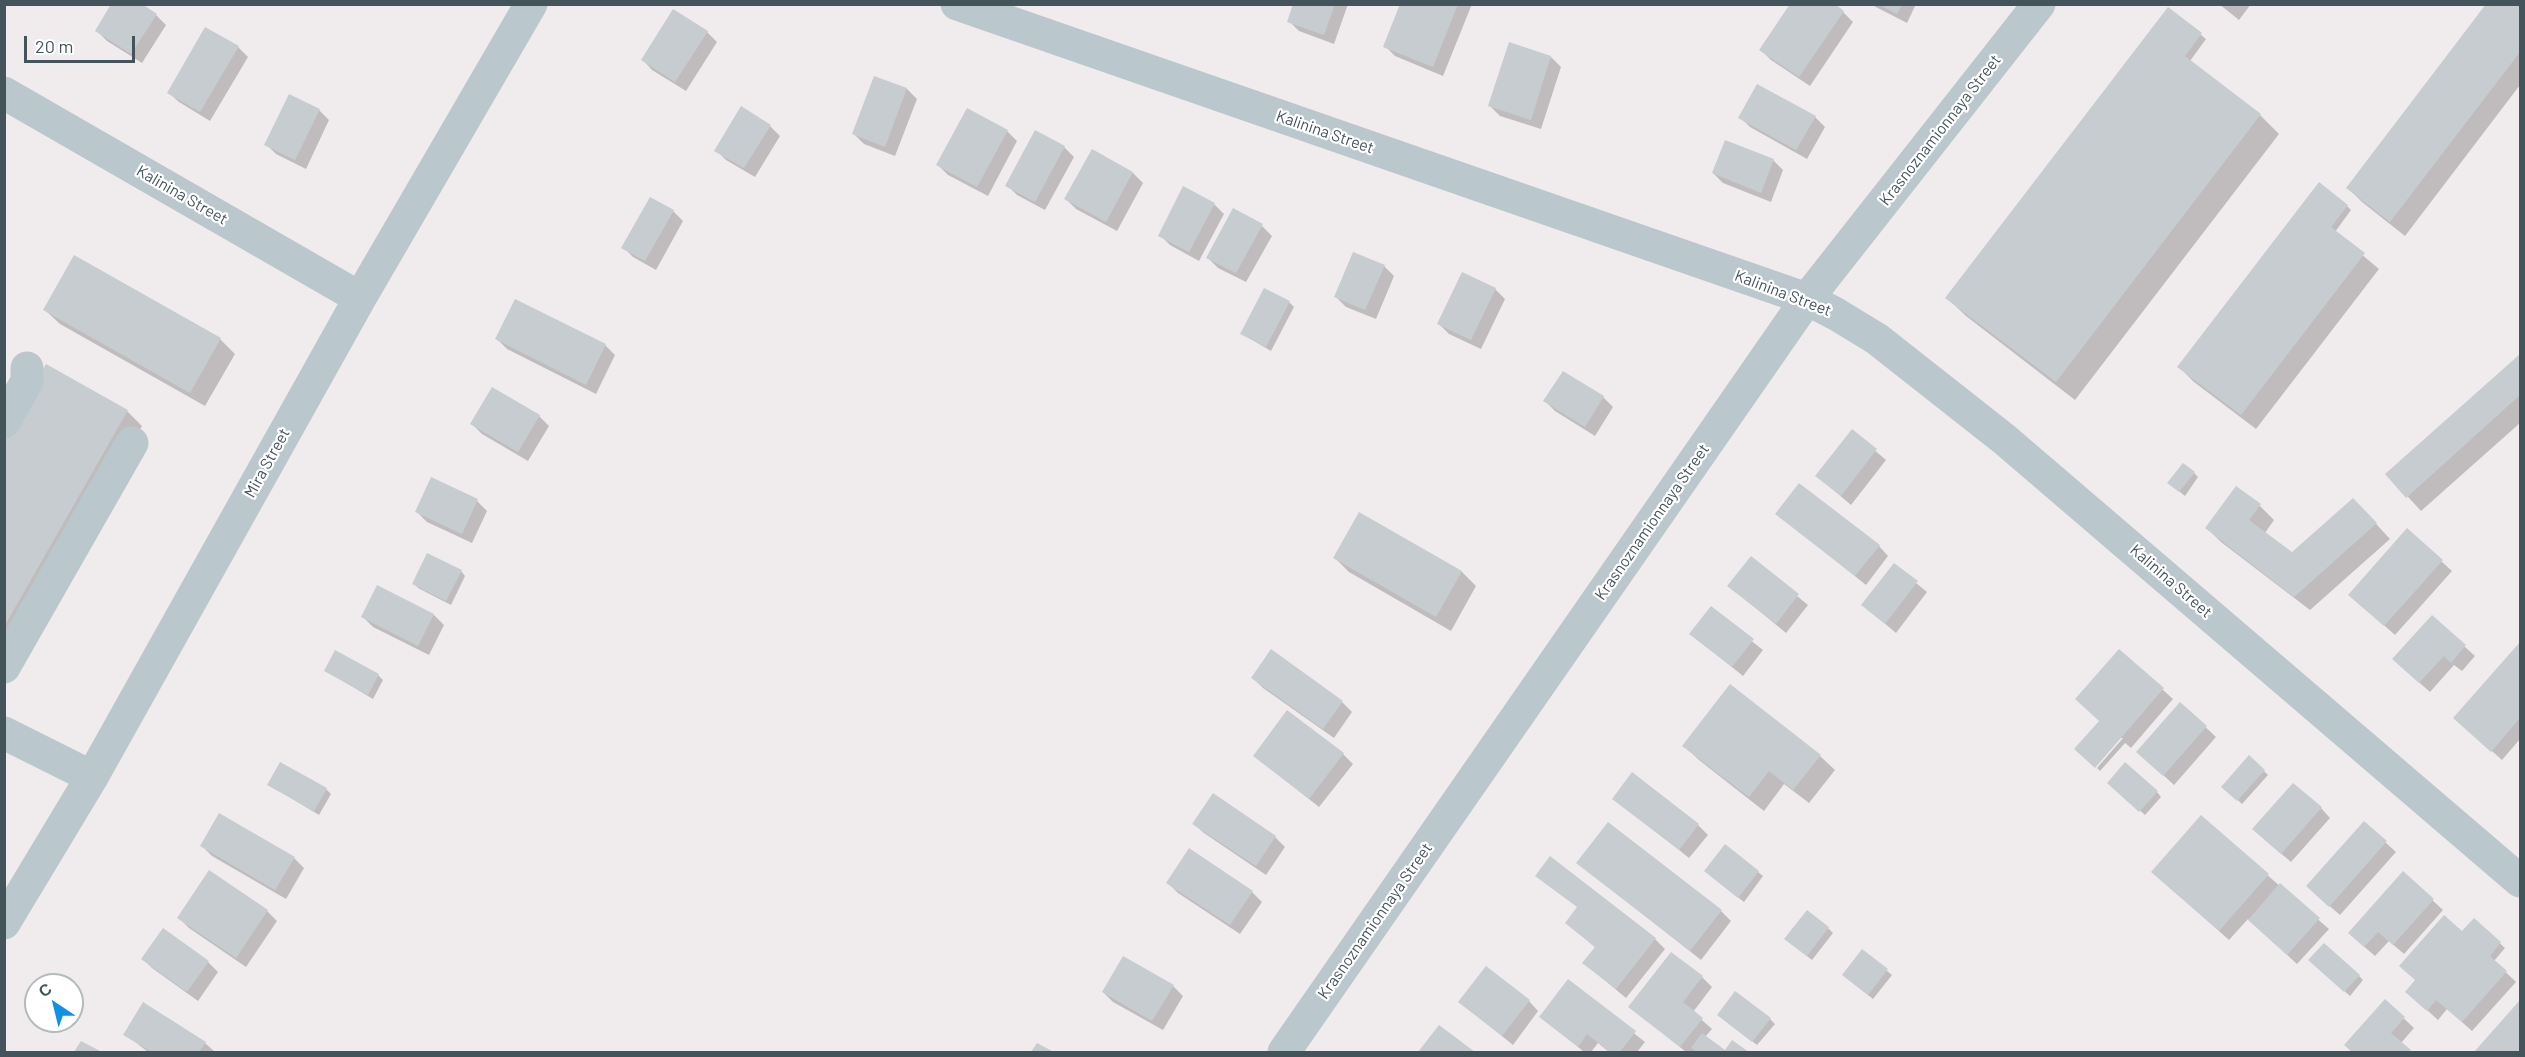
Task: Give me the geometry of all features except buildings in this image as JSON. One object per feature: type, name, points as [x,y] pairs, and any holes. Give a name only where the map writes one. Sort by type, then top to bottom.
[{"type":"street","name":"Mira Street","points":[[4,923],[92,777],[360,298],[531,4]]},
{"type":"street","name":"Kalinina Street","points":[[957,4],[1807,299],[1877,339],[2004,439],[2520,881]]},
{"type":"street","name":"Krasnoznamionnaya Street","points":[[1284,1053],[1807,299],[2039,4]]},
{"type":"street","name":"Kalinina Street","points":[[4,93],[360,298]]},
{"type":"street","points":[[4,422],[27,381],[27,368]]},
{"type":"street","points":[[4,667],[132,443]]},
{"type":"street","points":[[4,733],[92,777]]}]
